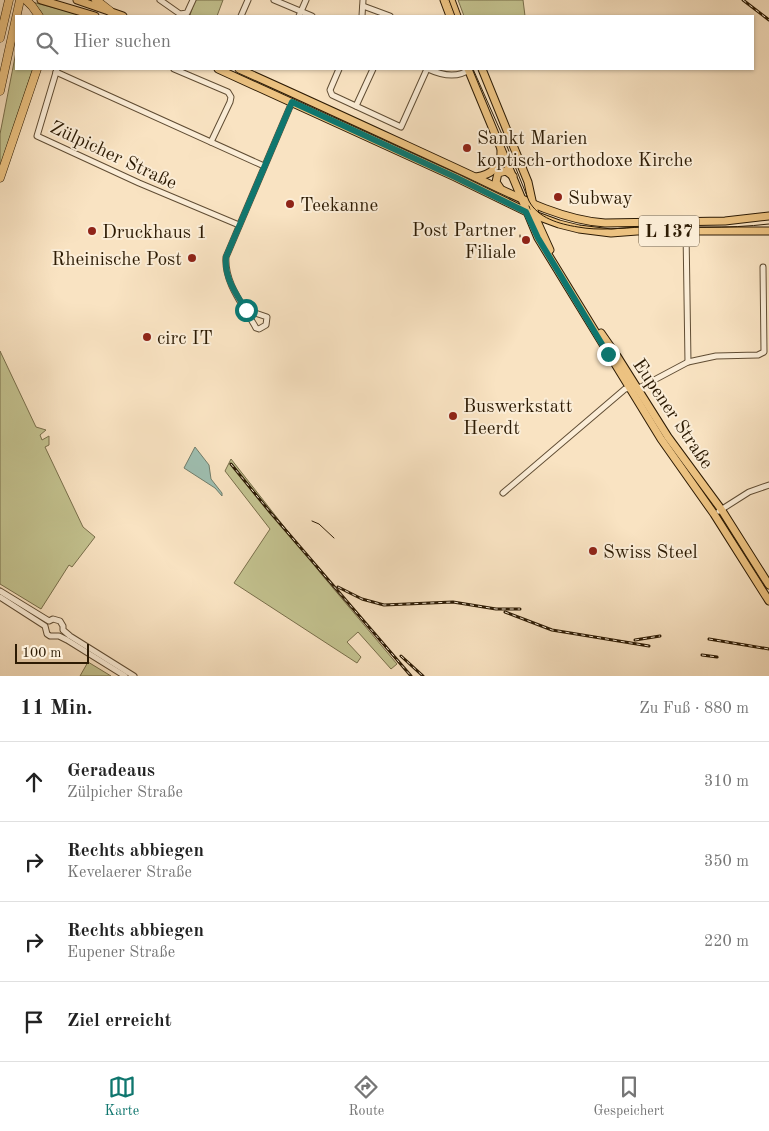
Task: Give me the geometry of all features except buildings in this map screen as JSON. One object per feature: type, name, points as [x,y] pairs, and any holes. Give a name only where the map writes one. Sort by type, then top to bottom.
[{"type":"highway","points":[[0,38],[9,0]]},
{"type":"highway","points":[[17,15],[20,0]]},
{"type":"highway","points":[[26,0],[38,15]]},
{"type":"highway","points":[[96,0],[110,11]]},
{"type":"highway","points":[[0,91],[15,23]]},
{"type":"highway","points":[[0,178],[37,70]]},
{"type":"main road","points":[[41,0],[92,15]]},
{"type":"main road","points":[[77,0],[120,15]]},
{"type":"main road","points":[[444,0],[450,15]]},
{"type":"main road","points":[[451,0],[458,15]]},
{"type":"main road","name":"L 137","points":[[220,70],[455,177],[526,212],[560,224],[601,232],[769,231]]},
{"type":"main road","name":"L 137","points":[[241,70],[533,203],[577,220],[605,223],[725,221],[769,216]]},
{"type":"main road","name":"Eupener Straße","points":[[469,70],[526,212],[541,243],[633,388],[717,512]]},
{"type":"main road","points":[[482,70],[530,188],[543,207]]},
{"type":"main road","points":[[475,177],[489,173],[496,167],[501,157],[499,142]]},
{"type":"main road","points":[[500,188],[496,182],[498,173],[506,171],[513,176]]},
{"type":"main road","name":"Eupener Straße","points":[[530,188],[535,216],[546,242],[633,388]]},
{"type":"main road","points":[[546,242],[545,232],[549,226],[560,224]]},
{"type":"main road","points":[[717,512],[769,584]]},
{"type":"main road","points":[[717,512],[769,600]]},
{"type":"street","points":[[160,0],[180,14],[184,14],[187,13],[193,0]]},
{"type":"street","points":[[241,15],[248,0]]},
{"type":"street","points":[[274,0],[300,14],[306,0]]},
{"type":"street","points":[[363,3],[388,15]]},
{"type":"street","points":[[57,70],[264,166]]},
{"type":"street","name":"Zülpicher Straße","points":[[57,70],[37,136],[139,183],[239,225]]},
{"type":"street","points":[[176,70],[228,92],[231,97],[211,142]]},
{"type":"street","points":[[339,70],[330,90],[331,93],[401,127],[428,70]]},
{"type":"street","points":[[356,106],[373,70]]},
{"type":"street","points":[[431,70],[444,75],[460,74],[467,70]]},
{"type":"street","points":[[246,310],[230,282],[225,264],[226,257],[292,102]]},
{"type":"street","points":[[686,231],[688,362]]},
{"type":"street","points":[[633,388],[641,387],[688,362],[716,356],[758,356],[764,352],[763,267]]},
{"type":"street","name":"Eupener Straße","points":[[503,493],[619,393],[633,388]]},
{"type":"street","points":[[717,512],[749,492],[769,485]]},
{"type":"street","points":[[0,591],[49,621]]},
{"type":"street","points":[[0,597],[46,626]]},
{"type":"street","points":[[59,636],[64,626],[60,621],[53,619],[46,626],[50,636],[59,636],[125,676]]},
{"type":"street","points":[[63,630],[134,676]]},
{"type":"shaded area","points":[[195,0],[223,0],[217,15],[190,15]]},
{"type":"shaded area","points":[[458,0],[523,0],[525,15],[464,15]]},
{"type":"shaded area","points":[[32,2],[81,15],[42,15]]},
{"type":"shaded area","points":[[15,57],[15,70],[33,70],[0,167],[0,134]]},
{"type":"shaded area","points":[[335,117],[510,196],[509,199],[334,119]]},
{"type":"shaded area","points":[[0,351],[36,427],[46,430],[40,435],[42,440],[49,436],[49,445],[45,447],[83,527],[95,537],[72,567],[69,565],[41,609],[0,584]]},
{"type":"shaded area","points":[[195,447],[209,465],[211,479],[222,493],[222,496],[215,488],[184,468]]},
{"type":"shaded area","points":[[231,459],[322,575],[397,664],[391,669],[358,632],[347,642],[361,657],[357,663],[234,583],[270,529],[225,471]]},
{"type":"shaded area","points":[[88,662],[111,676],[80,676]]},
{"type":"tram line","points":[[449,0],[455,15]]},
{"type":"tram line","points":[[473,70],[529,201],[543,216],[571,226],[602,229],[722,227],[769,224]]},
{"type":"tram line","points":[[312,521],[319,524],[334,538]]},
{"type":"railway","points":[[743,0],[769,20]]},
{"type":"railway","points":[[231,464],[411,676]]},
{"type":"railway","points":[[338,587],[362,599],[384,605],[453,602],[496,609],[520,609]]},
{"type":"railway","points":[[505,612],[552,630],[649,646]]},
{"type":"railway","points":[[635,640],[660,636]]},
{"type":"railway","points":[[709,639],[769,649]]},
{"type":"railway","points":[[702,655],[717,657]]},
{"type":"railway","points":[[401,656],[423,676]]},
{"type":"place","name":"Sankt Marien koptisch-orthodoxe Kirche","points":[[467,148]]},
{"type":"place","name":"Subway","points":[[558,197]]},
{"type":"place","name":"Teekanne","points":[[290,204]]},
{"type":"place","name":"Druckhaus 1","points":[[92,231]]},
{"type":"place","name":"Post Partner Filiale","points":[[526,240]]},
{"type":"place","name":"Rheinische Post","points":[[192,258]]},
{"type":"place","name":"circ IT","points":[[147,337]]},
{"type":"place","name":"Buswerkstatt Heerdt","points":[[453,416]]},
{"type":"place","name":"Swiss Steel","points":[[593,551]]},
{"type":"route","points":[[246,310],[226,273],[226,257],[292,102],[526,212],[538,238],[608,354]]}]
